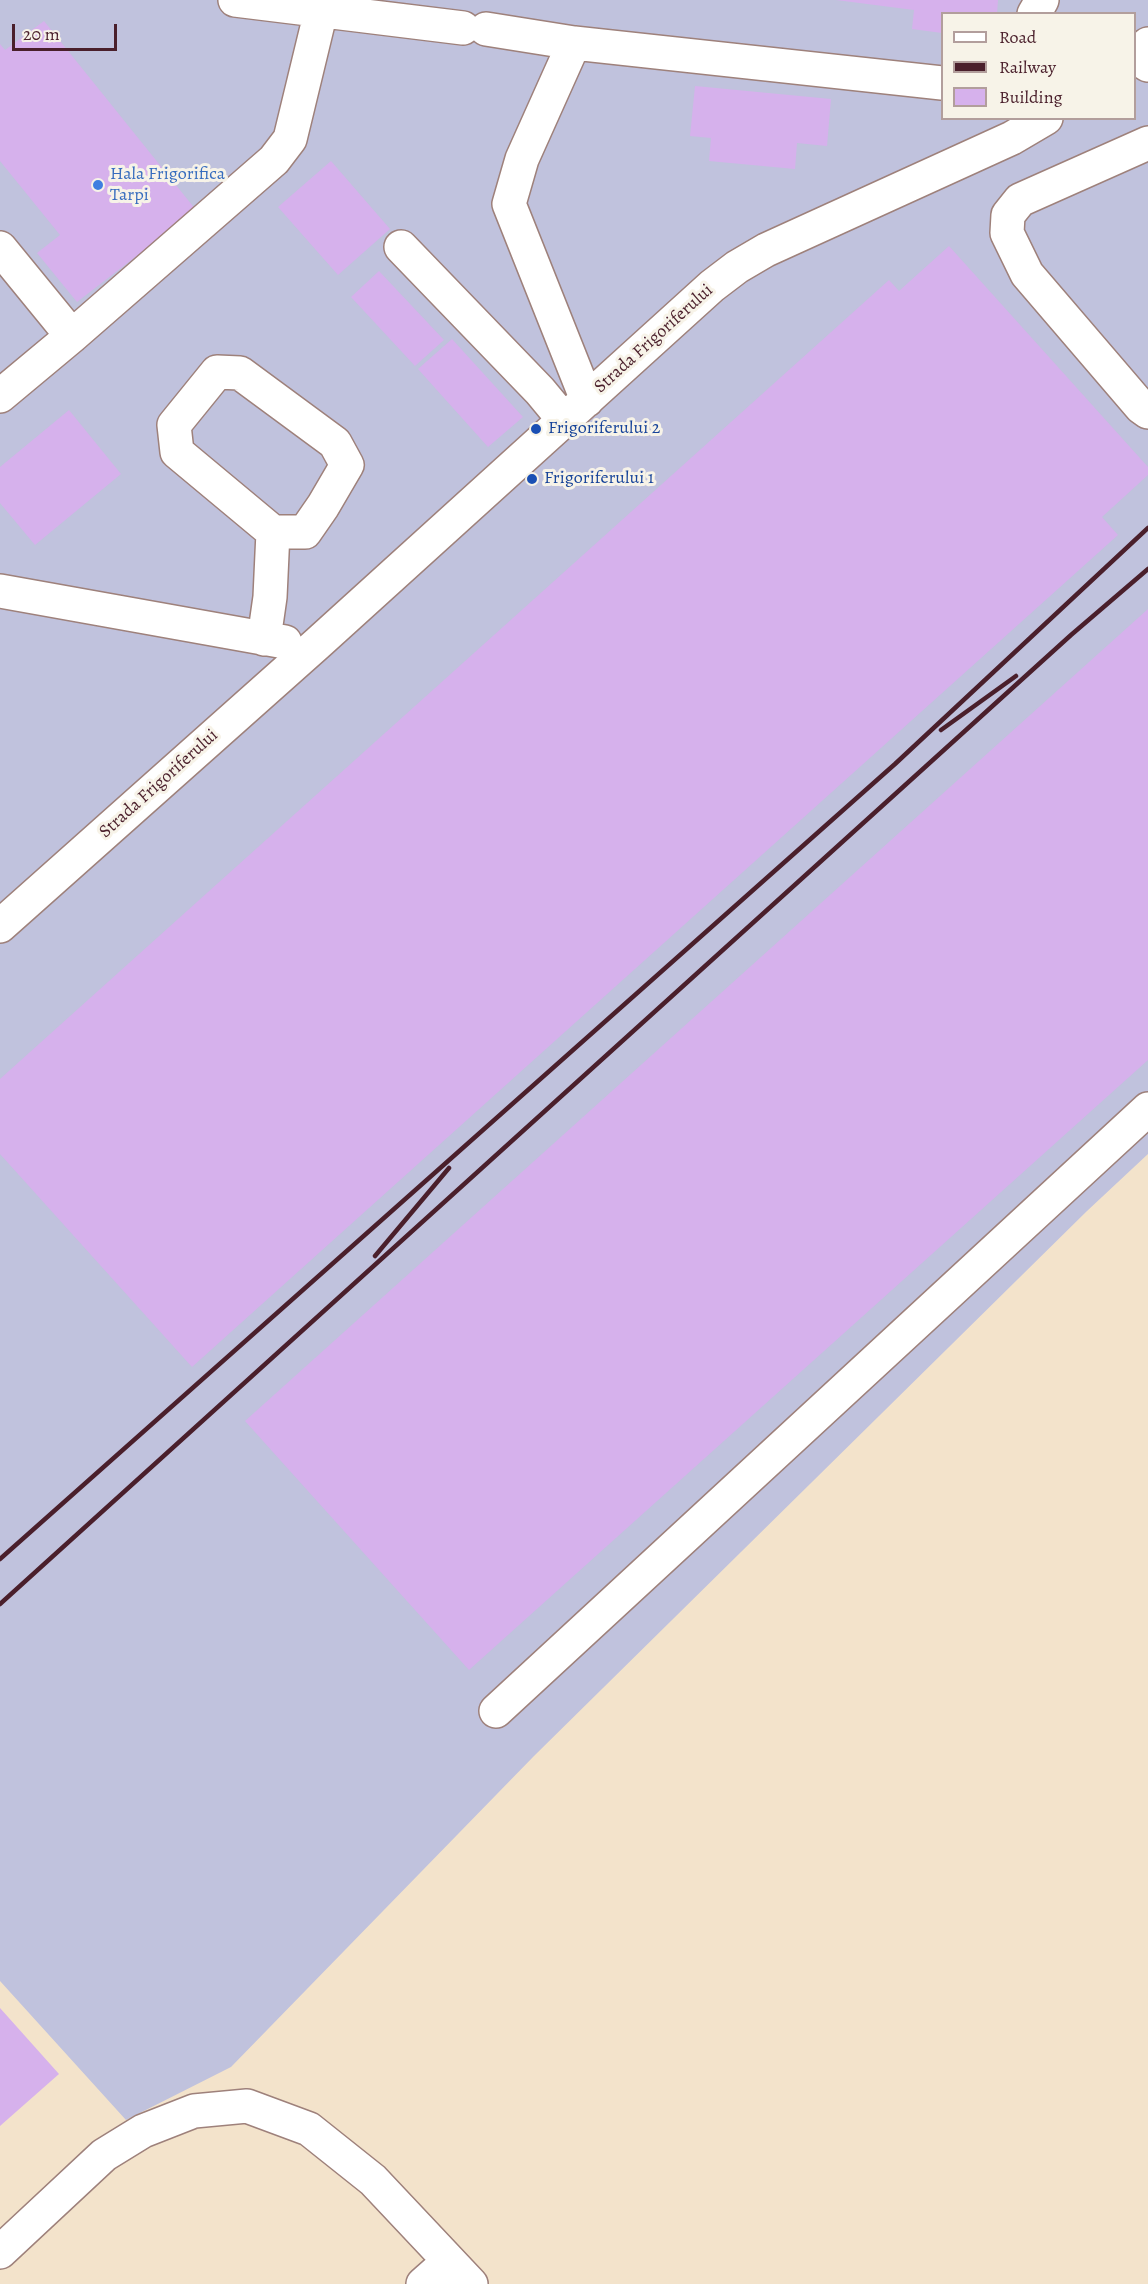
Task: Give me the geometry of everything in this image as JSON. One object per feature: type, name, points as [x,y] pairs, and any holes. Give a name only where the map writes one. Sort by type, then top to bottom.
[{"type":"street","points":[[235,0],[475,28],[574,43],[941,83]]},
{"type":"street","points":[[0,396],[274,160],[290,139],[321,11]]},
{"type":"street","points":[[574,43],[522,159],[509,204],[575,410]]},
{"type":"street","points":[[1136,54],[1148,44]]},
{"type":"street","name":"Strada Frigoriferului","points":[[0,926],[318,643],[712,286],[737,267],[766,250],[1012,138],[1043,120]]},
{"type":"street","points":[[1148,143],[1020,200],[1008,215],[1007,233],[1027,274],[1141,407],[1148,412]]},
{"type":"street","points":[[401,247],[540,391],[575,410]]},
{"type":"street","points":[[0,248],[72,336]]},
{"type":"street","points":[[217,372],[240,373],[335,443],[347,465],[305,532],[273,532],[177,452],[174,424],[217,372]]},
{"type":"street","points":[[264,639],[270,597],[273,532]]},
{"type":"street","points":[[0,591],[264,639],[318,643]]},
{"type":"street","points":[[496,1711],[1148,1109]]},
{"type":"street","points":[[0,2252],[104,2155],[143,2131],[194,2111],[247,2106],[309,2129],[373,2180],[471,2284]]},
{"type":"street","points":[[423,2284],[449,2260]]},
{"type":"shaded area","points":[[0,0],[1148,0],[1148,1154],[1087,1211],[534,1756],[231,2067],[126,2120],[0,1981]]},
{"type":"building","points":[[836,0],[998,0],[997,12],[941,12],[941,33],[912,29],[914,10]]},
{"type":"building","name":"Hala Frigorifica Tarpi","points":[[44,21],[196,210],[77,302],[37,253],[60,235],[0,161],[0,44],[5,50]]},
{"type":"building","points":[[695,86],[831,99],[827,146],[797,143],[795,169],[709,161],[711,138],[690,136]]},
{"type":"building","points":[[331,161],[390,229],[338,275],[278,207]]},
{"type":"building","points":[[949,246],[1148,467],[1148,475],[1102,517],[1118,535],[192,1367],[0,1154],[0,1079],[889,280],[899,291]]},
{"type":"building","points":[[379,271],[444,340],[415,366],[351,297]]},
{"type":"building","points":[[452,339],[523,417],[488,447],[418,369]]},
{"type":"building","points":[[69,410],[121,474],[35,545],[0,503],[0,467]]},
{"type":"building","points":[[1148,609],[1148,1060],[469,1670],[245,1421]]},
{"type":"building","points":[[0,2008],[59,2074],[0,2126]]},
{"type":"railway","points":[[0,1559],[895,764],[1148,528]]},
{"type":"railway","points":[[0,1604],[1071,635],[1148,569]]},
{"type":"railway","points":[[941,730],[1016,676]]},
{"type":"railway","points":[[375,1256],[449,1168]]},
{"type":"place","name":"Hala Frigorifica Tarpi","points":[[98,185]]},
{"type":"place","name":"Frigoriferului 2","points":[[536,429]]},
{"type":"place","name":"Frigoriferului 1","points":[[532,479]]}]
